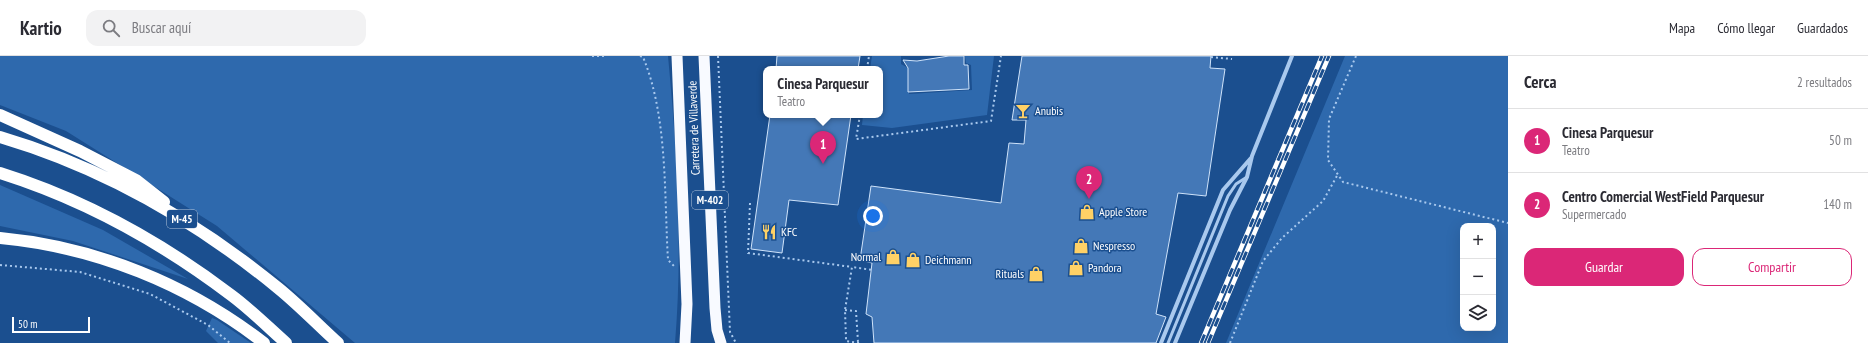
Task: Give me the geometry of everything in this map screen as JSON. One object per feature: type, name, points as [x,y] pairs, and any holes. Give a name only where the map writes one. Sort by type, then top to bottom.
[{"type":"highway","name":"Carretera de Villaverde","points":[[677,56],[688,322],[685,343]]},
{"type":"highway","name":"Carretera de Villaverde","points":[[704,56],[715,308],[720,343]]},
{"type":"highway","points":[[0,115],[74,148],[136,180],[199,230]]},
{"type":"highway","name":"M-45","points":[[0,137],[41,149],[117,182],[199,230],[278,288],[338,343]]},
{"type":"highway","points":[[0,174],[34,184],[141,235],[181,260],[232,296],[286,343]]},
{"type":"highway","points":[[0,238],[64,248],[132,268],[203,301],[264,343]]},
{"type":"street","points":[[1175,343],[1230,210],[1247,177],[1252,156],[1292,56]]},
{"type":"street","points":[[1161,343],[1223,190],[1252,156]]},
{"type":"lane","points":[[1168,343],[1230,192],[1236,184],[1247,177]]},
{"type":"lane","points":[[1196,263],[1200,264]]},
{"type":"path","points":[[592,56],[606,56]]},
{"type":"path","points":[[640,56],[642,57],[649,73],[660,123],[668,260],[686,277]]},
{"type":"path","points":[[718,56],[730,332],[736,343]]},
{"type":"path","points":[[867,66],[869,56]]},
{"type":"path","points":[[860,118],[856,139],[991,121],[1001,56]]},
{"type":"path","points":[[1356,56],[1329,119],[1328,160],[1343,182],[1508,223]]},
{"type":"path","points":[[1211,57],[1232,59]]},
{"type":"path","points":[[1230,343],[1263,261],[1282,238],[1323,201],[1338,174]]},
{"type":"path","points":[[750,203],[748,254],[872,270]]},
{"type":"path","points":[[0,265],[80,272],[150,294],[208,325],[230,343]]},
{"type":"path","points":[[845,310],[856,311],[859,343],[846,341],[845,310],[852,267]]},
{"type":"shaded area","points":[[0,56],[668,56],[674,128],[679,235],[679,271],[675,343],[355,343],[217,226],[66,131],[0,105]]},
{"type":"shaded area","points":[[872,56],[901,56],[901,64],[908,68],[909,94],[972,90],[971,65],[966,63],[965,56],[994,56],[987,115],[892,128],[862,125],[863,118],[883,118],[883,66],[870,66]]},
{"type":"shaded area","points":[[1345,56],[1508,56],[1508,343],[1226,343]]},
{"type":"shaded area","points":[[0,185],[103,230],[188,279],[73,241],[0,226]]},
{"type":"shaded area","points":[[212,318],[251,343],[218,343],[206,331]]},
{"type":"building","points":[[777,56],[860,56],[858,66],[776,66]]},
{"type":"building","points":[[949,56],[964,56],[964,65],[968,65],[969,89],[908,92],[908,68],[903,60],[917,61]]},
{"type":"building","points":[[1022,56],[1211,56],[1210,68],[1225,69],[1206,196],[1178,193],[1156,314],[1166,317],[1156,343],[874,343],[872,317],[866,314],[872,263],[860,260],[871,186],[1001,203],[1009,143],[1024,144],[1026,120],[1012,120]]},
{"type":"building","points":[[770,118],[851,118],[838,205],[789,200],[782,253],[751,249]]},
{"type":"railway","points":[[1201,343],[1322,56]]},
{"type":"railway","points":[[1208,343],[1329,56]]},
{"type":"place","name":"Anubis","points":[[1023,111]]},
{"type":"place","name":"Cinesa Parquesur","points":[[823,164]]},
{"type":"place","name":"Centro Comercial WestField Parquesur","points":[[1089,199]]},
{"type":"place","name":"Apple Store","points":[[1087,212]]},
{"type":"place","name":"KFC","points":[[769,232]]},
{"type":"place","name":"Nespresso","points":[[1081,246]]},
{"type":"place","name":"Normal","points":[[893,257]]},
{"type":"place","name":"Deichmann","points":[[913,260]]},
{"type":"place","name":"Pandora","points":[[1076,268]]},
{"type":"place","name":"Rituals","points":[[1036,274]]}]
